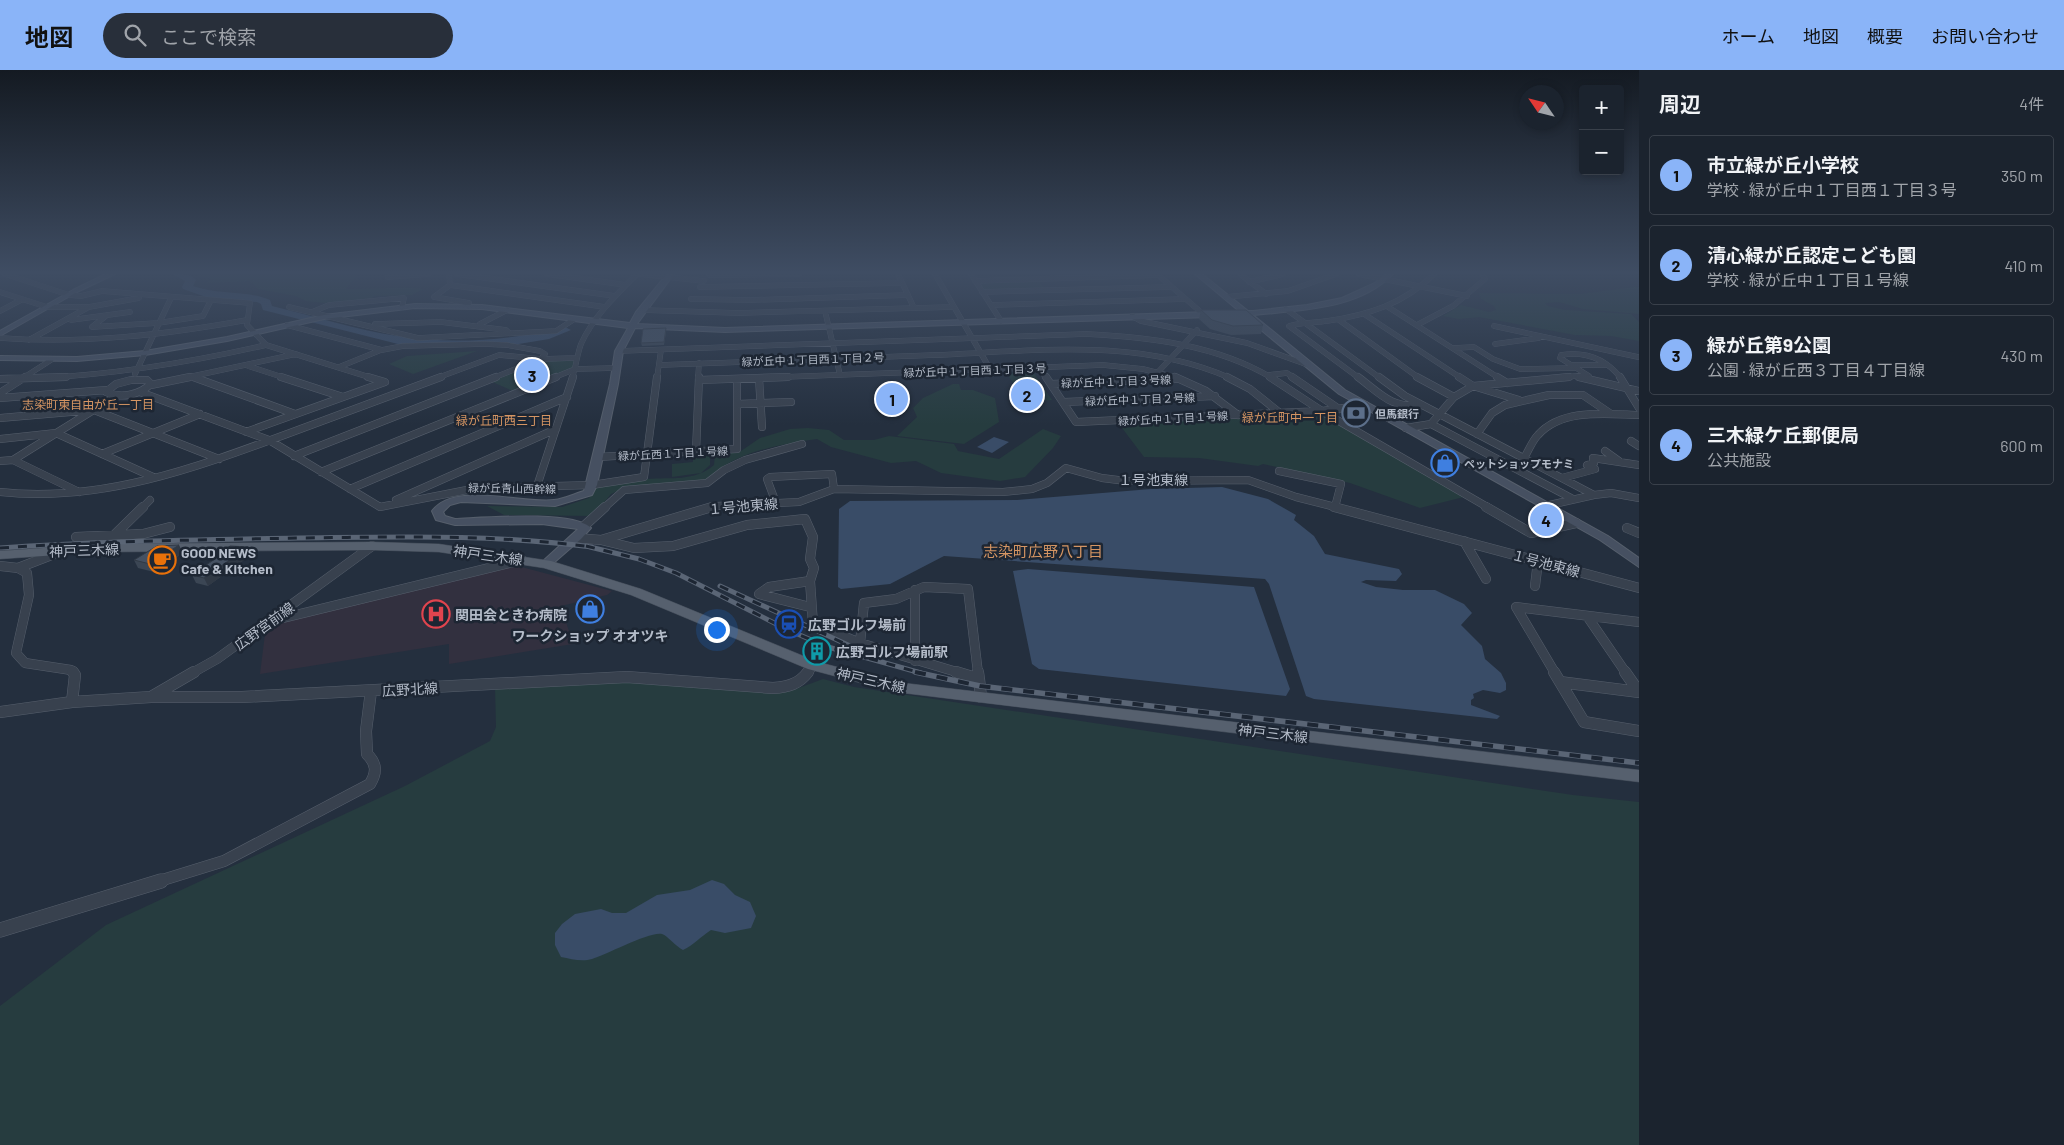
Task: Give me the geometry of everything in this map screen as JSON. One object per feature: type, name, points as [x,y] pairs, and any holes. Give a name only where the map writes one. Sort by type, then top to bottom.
[{"type":"main road","name":"神戸三木線","points":[[0,555],[101,548],[372,546],[439,548],[546,564],[636,592],[813,666],[895,687],[1639,776]]},
{"type":"street","points":[[0,336],[19,324]]},
{"type":"street","points":[[30,340],[58,324]]},
{"type":"street","points":[[96,324],[92,327],[144,324]]},
{"type":"street","points":[[133,380],[158,324]]},
{"type":"street","points":[[0,336],[30,340],[77,342],[153,336],[223,324]]},
{"type":"street","points":[[247,324],[266,345]]},
{"type":"street","points":[[0,358],[51,360],[145,353],[256,333],[291,324]]},
{"type":"street","points":[[363,324],[418,338],[556,331],[567,324]]},
{"type":"street","points":[[367,325],[374,324]]},
{"type":"street","points":[[481,324],[506,330],[510,334]]},
{"type":"street","points":[[537,486],[576,369],[576,358],[593,324]]},
{"type":"street","points":[[615,324],[725,330],[904,324]]},
{"type":"street","points":[[963,324],[990,369]]},
{"type":"street","points":[[1162,324],[1197,330],[1247,343],[1308,365]]},
{"type":"street","points":[[1259,324],[1342,392],[1576,523],[1639,563]]},
{"type":"street","points":[[1305,324],[1289,326],[1396,405],[1406,407],[1423,405]]},
{"type":"street","points":[[1306,324],[1405,396],[1594,495]]},
{"type":"street","points":[[1345,324],[1422,380],[1454,397]]},
{"type":"street","points":[[1379,324],[1473,386],[1519,400]]},
{"type":"street","points":[[287,325],[382,350]]},
{"type":"street","points":[[1417,325],[1507,383]]},
{"type":"street","points":[[592,485],[619,351],[632,326]]},
{"type":"street","points":[[1494,326],[1639,357]]},
{"type":"street","points":[[829,327],[840,374]]},
{"type":"street","points":[[1158,371],[1197,330]]},
{"type":"street","points":[[619,351],[1086,334],[1125,336],[1183,345],[1215,353],[1269,375],[1322,411],[1531,533],[1576,523]]},
{"type":"street","points":[[1495,344],[1542,337]]},
{"type":"street","points":[[0,379],[76,376],[137,370],[218,357],[266,345],[385,382],[246,432]]},
{"type":"street","points":[[294,456],[541,359],[545,354],[540,350],[507,345],[403,346],[382,350],[339,368]]},
{"type":"street","points":[[1454,348],[1474,347],[1494,359],[1520,369],[1610,365]]},
{"type":"street","points":[[140,392],[268,440],[380,507],[477,488],[592,485],[644,477],[661,350]]},
{"type":"street","name":"緑が丘中１丁目西１丁目２号","points":[[660,365],[980,353],[1130,350],[1171,357],[1232,378],[1280,413]]},
{"type":"street","points":[[1594,379],[1560,358],[1561,355],[1574,351],[1600,359],[1610,365],[1631,388],[1639,408]]},
{"type":"street","points":[[0,461],[13,460],[116,396],[140,392],[151,384],[248,366],[296,354]]},
{"type":"street","points":[[0,492],[23,496],[79,492],[153,477],[219,459],[499,355],[541,359],[576,358]]},
{"type":"street","points":[[0,393],[51,360]]},
{"type":"street","points":[[696,452],[699,363]]},
{"type":"street","name":"緑が丘中１丁目西１丁目３号","points":[[699,380],[1103,364],[1158,371],[1196,384],[1216,396],[1238,415]]},
{"type":"street","points":[[248,366],[343,397]]},
{"type":"street","points":[[1039,367],[1082,430]]},
{"type":"street","points":[[321,472],[576,369],[617,368]]},
{"type":"street","points":[[1269,375],[1287,373],[1339,409]]},
{"type":"street","points":[[1406,428],[1430,424],[1454,397],[1473,386],[1576,376],[1639,391]]},
{"type":"street","points":[[193,377],[295,414]]},
{"type":"street","points":[[759,378],[762,427]]},
{"type":"street","name":"緑が丘西１丁目１号線","points":[[598,457],[737,449],[737,379]]},
{"type":"street","name":"緑が丘中１丁目３号線","points":[[1050,384],[1181,379]]},
{"type":"street","points":[[0,398],[107,390],[115,385],[133,380],[147,380],[151,384]]},
{"type":"street","points":[[107,390],[108,394],[116,396]]},
{"type":"street","points":[[1477,434],[1492,413],[1519,400],[1549,395],[1583,395],[1611,414]]},
{"type":"street","name":"緑が丘中１丁目２号線","points":[[1064,402],[1216,396]]},
{"type":"street","points":[[350,489],[567,397]]},
{"type":"street","points":[[737,404],[791,402]]},
{"type":"street","name":"緑が丘中１丁目１号線","points":[[1076,422],[1322,411],[1365,405]]},
{"type":"street","points":[[0,418],[94,410],[219,459]]},
{"type":"street","points":[[102,454],[200,414]]},
{"type":"street","points":[[1524,458],[1539,433],[1553,422],[1576,416],[1611,414],[1639,416]]},
{"type":"street","points":[[1430,424],[1573,499]]},
{"type":"street","points":[[380,507],[556,429]]},
{"type":"street","points":[[0,439],[56,434],[153,477]]},
{"type":"street","points":[[1631,441],[1639,446]]},
{"type":"street","points":[[546,564],[568,543],[577,538],[585,528],[583,527],[596,517],[615,496],[624,490],[707,483],[718,477],[723,470],[769,450],[802,444]]},
{"type":"street","points":[[1605,451],[1621,462]]},
{"type":"street","points":[[1562,478],[1595,469],[1587,465],[1594,462],[1593,458],[1639,465]]},
{"type":"street","points":[[13,460],[79,492]]},
{"type":"street","name":"１号池東線","points":[[577,538],[600,540],[679,515],[716,506],[799,502],[834,489],[1012,491],[1032,489],[1047,483],[1066,468],[1102,478],[1126,481],[1248,480],[1335,507],[1639,588]]},
{"type":"street","points":[[1279,470],[1341,484],[1335,507]]},
{"type":"street","points":[[776,503],[767,479],[770,477],[832,474],[834,489]]},
{"type":"street","name":"緑が丘青山西幹線","points":[[583,527],[578,523],[559,522],[455,522],[440,518],[437,511],[446,503],[461,499],[555,503],[588,493],[592,485]]},
{"type":"street","points":[[1545,506],[1611,493],[1639,498]]},
{"type":"street","points":[[101,548],[150,500]]},
{"type":"street","points":[[600,540],[634,548],[673,546],[747,525],[805,519],[813,537],[810,559],[814,568],[810,580],[810,607],[813,624],[860,643],[979,679]]},
{"type":"street","points":[[76,537],[143,534],[170,527]]},
{"type":"street","points":[[1627,528],[1639,533]]},
{"type":"street","points":[[1464,541],[1486,579]]},
{"type":"street","name":"広野宮前線","points":[[151,697],[217,659],[272,621],[372,546]]},
{"type":"street","points":[[18,568],[65,550]]},
{"type":"street","points":[[272,621],[523,560]]},
{"type":"street","points":[[1536,586],[1538,561]]},
{"type":"street","points":[[0,566],[18,568],[27,573],[28,595],[16,653],[25,663],[71,670],[75,675],[72,702]]},
{"type":"street","points":[[810,580],[769,587],[759,594],[810,607]]},
{"type":"street","points":[[860,643],[864,603],[896,599],[924,586],[968,589],[981,697]]},
{"type":"street","points":[[915,661],[916,590]]},
{"type":"street","points":[[1639,622],[1516,607],[1584,722],[1639,730]]},
{"type":"street","points":[[1587,616],[1639,692]]},
{"type":"street","name":"広野北線","points":[[0,712],[72,702],[151,697],[242,697],[627,677],[687,680],[773,688],[788,687],[802,680],[813,666]]},
{"type":"street","points":[[1560,682],[1639,692]]},
{"type":"street","points":[[0,930],[224,861],[360,792],[370,784],[376,774],[374,761],[367,754],[366,731],[371,691]]},
{"type":"shaded area","name":"関田会ときわ病院","points":[[514,565],[612,591],[607,595],[561,606],[573,644],[449,664],[449,644],[260,674],[266,626],[272,623]]},
{"type":"green space","points":[[1517,324],[1639,324],[1639,341],[1611,336],[1575,335]]},
{"type":"green space","points":[[477,351],[413,374],[389,364],[407,356]]},
{"type":"green space","points":[[576,358],[575,369],[517,393],[488,380],[541,359]]},
{"type":"green space","points":[[1032,370],[1052,400],[1027,402],[1009,377],[1014,371]]},
{"type":"green space","points":[[953,384],[959,384],[961,390],[973,390],[995,398],[999,422],[964,444],[897,436],[917,417],[913,408],[923,398]]},
{"type":"green space","points":[[1322,413],[1464,497],[1420,508],[1350,483],[1263,464],[1258,466],[1199,458],[1144,457],[1119,424]]},
{"type":"green space","points":[[790,429],[829,430],[844,440],[874,440],[889,436],[954,444],[958,451],[999,459],[1043,429],[1061,436],[1053,448],[1025,477],[1000,481],[941,473],[916,461],[891,463],[831,447],[817,439],[780,445],[743,456],[716,471],[703,482],[629,486],[611,494],[593,516],[504,515],[487,506],[562,507],[589,498],[596,487],[622,482],[690,476],[698,474],[714,465],[715,453],[741,451],[760,438]]},
{"type":"green space","points":[[710,453],[710,465],[701,473],[672,477],[672,464],[693,462],[693,454]]},
{"type":"green space","points":[[823,679],[854,687],[1573,795],[1639,802],[1639,1145],[0,1145],[0,1006],[106,925],[405,786],[490,741],[496,727],[495,687],[631,680],[788,692]]},
{"type":"water","points":[[994,437],[1009,442],[992,453],[977,447]]},
{"type":"water","points":[[1222,487],[1268,499],[1296,515],[1294,520],[1314,536],[1325,554],[1399,569],[1402,574],[1396,581],[1366,580],[1361,582],[1376,587],[1403,590],[1435,590],[1464,604],[1472,613],[1461,625],[1482,646],[1485,659],[1501,673],[1506,683],[1506,690],[1500,693],[1483,690],[1473,694],[1474,698],[1471,700],[1471,705],[1500,716],[1497,719],[1314,699],[1306,696],[1269,584],[1265,579],[944,556],[890,584],[841,589],[838,587],[839,509],[850,501],[1017,500],[1151,489]]},
{"type":"water","points":[[1028,569],[1254,587],[1290,689],[1286,696],[1039,669],[1032,664],[1013,571]]},
{"type":"water","points":[[712,880],[724,884],[735,895],[750,902],[756,916],[751,928],[725,933],[711,930],[683,950],[664,935],[656,934],[599,957],[584,960],[561,957],[555,945],[555,933],[562,924],[575,914],[601,909],[612,913],[626,913],[657,895],[690,890]]},
{"type":"building","points":[[1227,324],[1263,325],[1233,326]]},
{"type":"building","points":[[666,328],[664,342],[641,343],[643,329]]},
{"type":"building","points":[[1549,505],[1563,513],[1546,517],[1533,509]]},
{"type":"building","points":[[179,545],[150,564],[134,560],[157,546]]},
{"type":"building","points":[[230,546],[248,547],[204,578],[192,575],[222,554],[220,554]]},
{"type":"building","points":[[814,641],[828,647],[819,655],[805,649]]},
{"type":"waterway","points":[[333,324],[398,340],[459,344],[507,342],[549,336],[565,330]]},
{"type":"railway","points":[[0,548],[149,541],[408,537],[482,538],[589,547]]},
{"type":"railway","points":[[589,547],[639,559],[676,573],[788,630],[828,647],[921,673]]},
{"type":"railway","points":[[720,586],[861,651]]},
{"type":"railway","points":[[915,672],[980,686],[1639,763]]},
{"type":"place","name":"緑が丘第9公園","points":[[532,375]]},
{"type":"place","name":"清心緑が丘認定こども園","points":[[1027,395]]},
{"type":"place","name":"市立緑が丘小学校","points":[[892,399]]},
{"type":"place","name":"但馬銀行","points":[[1356,413]]},
{"type":"place","name":"ペットショップモナミ","points":[[1445,463]]},
{"type":"place","name":"三木緑ケ丘郵便局","points":[[1546,520]]},
{"type":"place","name":"GOOD NEWS Cafe & Kitchen","points":[[162,560]]},
{"type":"place","name":"ワークショップ オオツキ","points":[[590,609]]},
{"type":"place","name":"関田会ときわ病院","points":[[436,614]]},
{"type":"place","name":"広野ゴルフ場前","points":[[789,624]]},
{"type":"place","name":"広野ゴルフ場前駅","points":[[817,651]]},
{"type":"district","name":"志染町東自由が丘一丁目","points":[[88,404]]},
{"type":"district","name":"緑が丘町中一丁目","points":[[1290,417]]},
{"type":"district","name":"緑が丘町西三丁目","points":[[504,420]]},
{"type":"district","name":"志染町広野八丁目","points":[[1043,551]]}]
